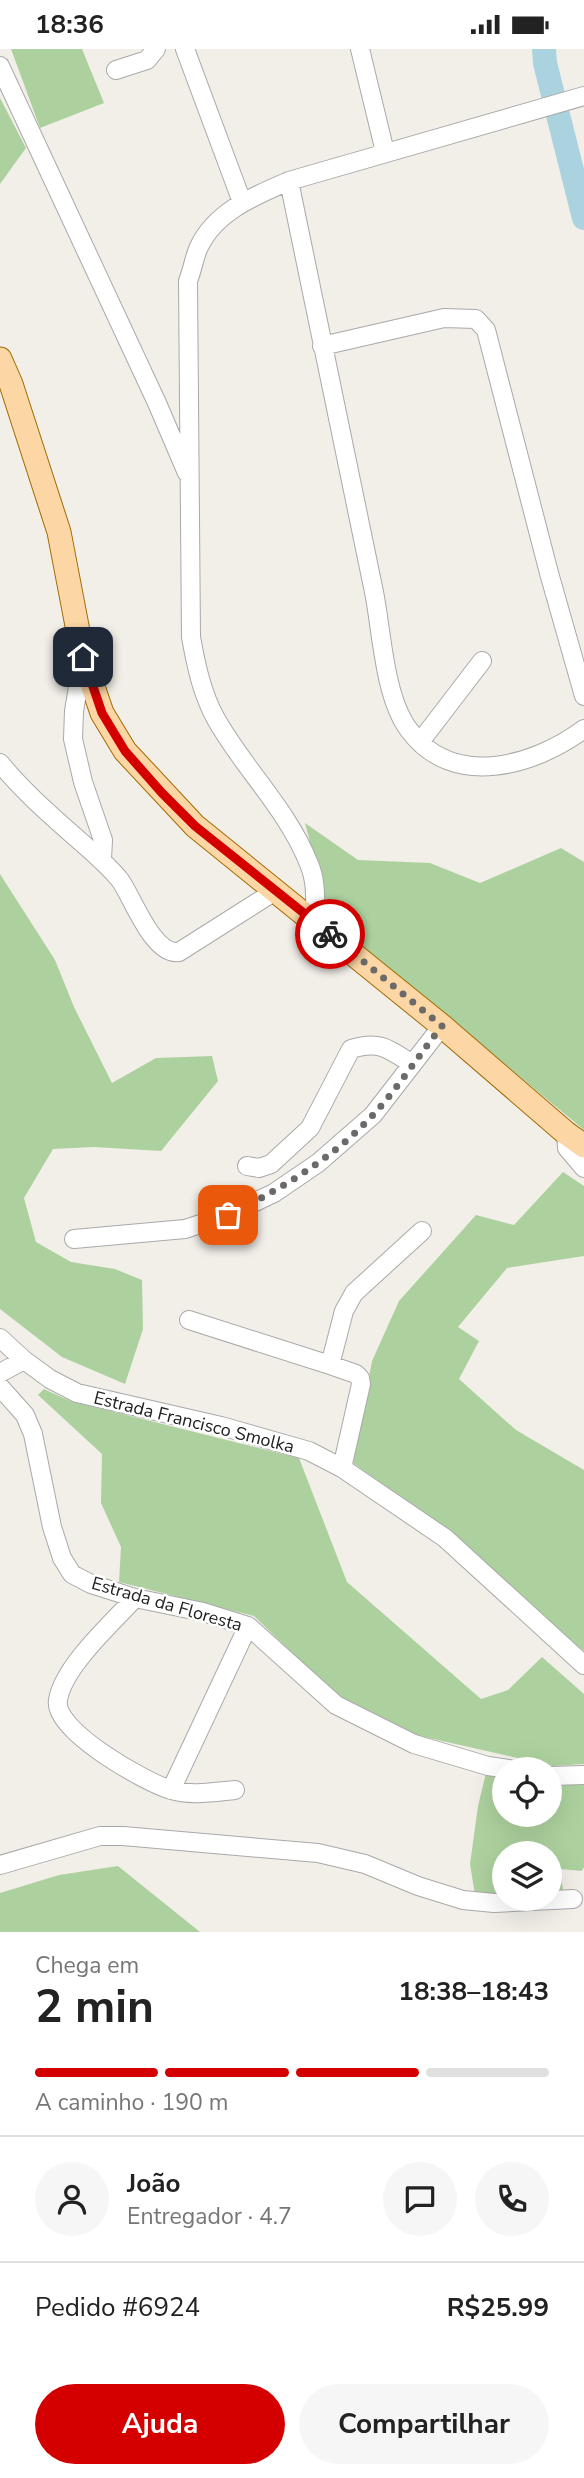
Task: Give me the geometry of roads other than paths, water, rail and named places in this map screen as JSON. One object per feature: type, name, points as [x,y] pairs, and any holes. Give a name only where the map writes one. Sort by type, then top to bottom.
[{"type":"main road","points":[[0,359],[11,384],[59,532],[83,657],[102,713],[125,751],[195,826],[316,922],[575,1139]]},
{"type":"street","points":[[116,70],[147,60],[156,49]]},
{"type":"street","points":[[185,49],[242,202]]},
{"type":"street","points":[[360,49],[385,152]]},
{"type":"street","points":[[0,66],[157,403],[191,483]]},
{"type":"street","points":[[316,922],[310,865],[294,833],[216,719],[196,667],[191,637],[188,281],[199,248],[219,221],[242,202],[289,181],[584,96]]},
{"type":"street","points":[[289,181],[376,604],[391,690],[407,729],[431,752],[453,764],[487,767],[527,761],[565,743],[584,729]]},
{"type":"street","points":[[322,346],[444,318],[476,320],[485,330],[584,696]]},
{"type":"street","points":[[83,657],[74,711],[73,739],[83,782],[103,840],[102,859]]},
{"type":"street","points":[[420,743],[482,661]]},
{"type":"street","points":[[0,763],[73,835],[102,859],[121,882],[151,935],[173,953],[179,952],[275,891]]},
{"type":"street","points":[[74,1239],[185,1229],[228,1215],[274,1193],[318,1163],[373,1115],[442,1026]]},
{"type":"street","points":[[247,1165],[259,1168],[271,1164],[310,1128],[351,1049],[368,1044],[384,1046],[412,1064]]},
{"type":"street","points":[[575,1139],[567,1148],[584,1168]]},
{"type":"street","points":[[330,1365],[344,1311],[354,1293],[422,1231]]},
{"type":"street","points":[[190,1320],[356,1374],[360,1378],[360,1384],[342,1468]]},
{"type":"street","name":"Estrada Francisco Smolka","points":[[0,1338],[50,1379],[77,1393],[221,1426],[310,1451],[342,1468],[445,1538],[584,1665]]},
{"type":"street","points":[[0,1373],[24,1360]]},
{"type":"street","name":"Estrada da Floresta","points":[[0,1387],[25,1415],[33,1434],[44,1494],[62,1558],[72,1574],[91,1584],[135,1598],[203,1612],[248,1626],[336,1705],[414,1744],[492,1767]]},
{"type":"street","points":[[135,1598],[75,1663],[57,1702],[60,1713],[87,1743],[115,1763],[171,1790],[200,1793],[235,1790]]},
{"type":"street","points":[[171,1790],[248,1626]]},
{"type":"street","points":[[562,1776],[584,1775]]},
{"type":"street","points":[[0,1865],[100,1836],[122,1836],[318,1853],[365,1864],[418,1886],[463,1900],[494,1903],[573,1899]]},
{"type":"waterway","points":[[544,49],[545,63],[584,218]]}]
